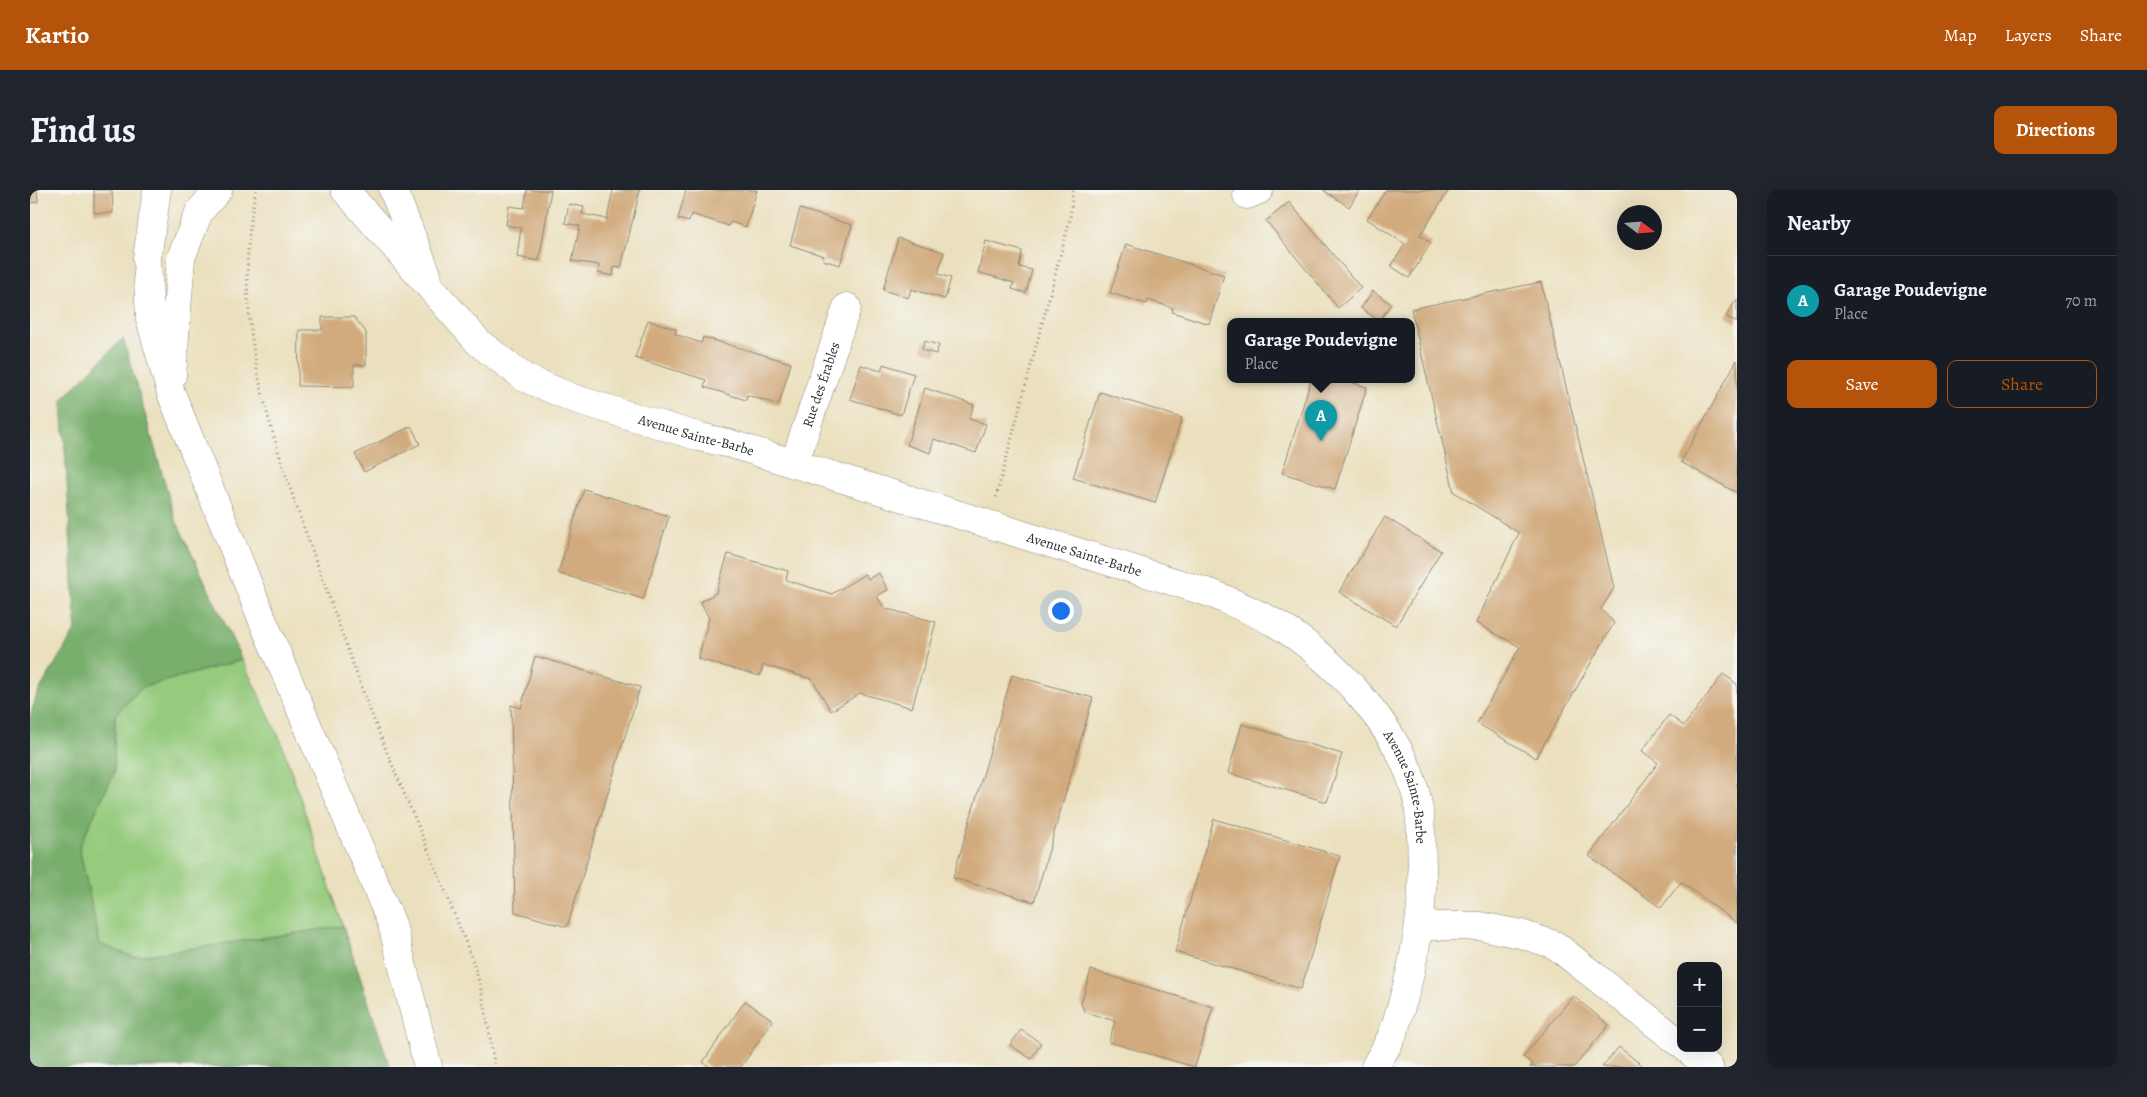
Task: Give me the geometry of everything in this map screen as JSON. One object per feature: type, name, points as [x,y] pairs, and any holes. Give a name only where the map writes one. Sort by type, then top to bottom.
[{"type":"street","points":[[156,190],[146,258],[150,319],[171,392],[263,621],[392,924],[428,1067]]},
{"type":"street","points":[[171,392],[181,258],[199,212],[218,190]]},
{"type":"street","name":"Avenue Sainte-Barbe","points":[[344,190],[479,343],[525,378],[574,399],[794,464],[1213,594],[1275,623],[1342,676],[1387,728],[1404,761],[1416,795],[1421,828],[1423,888],[1420,926],[1409,977],[1393,1033],[1375,1067]]},
{"type":"street","name":"Avenue Sainte-Barbe","points":[[393,190],[435,292]]},
{"type":"street","name":"Rue des Érables","points":[[794,464],[847,307]]},
{"type":"street","points":[[1420,926],[1480,926],[1521,934],[1555,945],[1677,1041]]},
{"type":"street","points":[[1691,1052],[1709,1067]]},
{"type":"path","points":[[256,190],[248,252],[249,328],[260,388],[276,445],[383,744],[439,874],[480,984],[495,1067]]},
{"type":"path","points":[[989,524],[1070,220],[1074,190]]},
{"type":"green space","points":[[123,338],[175,518],[242,660],[143,687],[115,715],[114,773],[79,847],[100,944],[134,957],[343,926],[390,1067],[30,1067],[30,717],[37,694],[76,629],[62,400]]},
{"type":"green space","points":[[242,660],[281,741],[343,926],[133,957],[100,944],[79,847],[114,773],[115,715],[143,687]]},
{"type":"building","points":[[30,190],[37,190],[38,202],[30,203]]},
{"type":"building","points":[[94,190],[112,190],[113,213],[94,213]]},
{"type":"building","points":[[527,190],[551,190],[539,261],[517,257],[521,228],[506,225],[509,206],[524,208]]},
{"type":"building","points":[[613,190],[640,190],[621,268],[614,267],[613,276],[598,273],[599,265],[572,261],[580,226],[565,223],[569,204],[584,207],[582,214],[607,219]]},
{"type":"building","points":[[686,190],[757,190],[746,227],[730,222],[729,226],[691,214],[689,222],[678,219]]},
{"type":"building","points":[[1323,190],[1360,190],[1349,207]]},
{"type":"building","points":[[1386,190],[1449,190],[1420,235],[1431,243],[1409,278],[1391,266],[1405,244],[1367,219]]},
{"type":"building","points":[[1289,202],[1361,288],[1338,308],[1266,221]]},
{"type":"building","points":[[800,209],[852,225],[840,265],[823,260],[824,256],[790,245]]},
{"type":"building","points":[[898,238],[944,252],[938,274],[951,278],[945,299],[911,289],[908,298],[883,290]]},
{"type":"building","points":[[986,241],[1022,251],[1019,267],[1032,270],[1026,293],[1012,289],[1014,283],[978,272]]},
{"type":"building","points":[[1126,244],[1224,275],[1209,324],[1172,312],[1173,308],[1148,300],[1147,304],[1110,293]]},
{"type":"building","points":[[1541,282],[1614,588],[1601,609],[1614,623],[1536,758],[1477,723],[1520,647],[1476,623],[1519,533],[1454,492],[1415,326],[1415,318],[1413,318],[1411,309]]},
{"type":"building","points":[[1373,291],[1391,304],[1381,318],[1375,318],[1361,308]]},
{"type":"building","points":[[1737,299],[1737,323],[1726,316]]},
{"type":"building","points":[[322,317],[354,317],[366,332],[366,365],[354,365],[354,387],[298,386],[299,330],[322,330]]},
{"type":"building","points":[[648,320],[676,329],[675,334],[701,343],[703,337],[791,363],[779,405],[747,395],[746,400],[704,387],[706,380],[635,358]]},
{"type":"building","points":[[924,341],[939,345],[936,354],[922,350]]},
{"type":"building","points":[[1737,360],[1737,493],[1681,462]]},
{"type":"building","points":[[883,364],[914,374],[901,415],[850,399],[861,365],[881,371]]},
{"type":"building","points":[[1310,383],[1354,383],[1367,387],[1335,489],[1282,473]]},
{"type":"building","points":[[925,388],[974,405],[969,419],[986,424],[976,453],[934,439],[930,453],[907,445]]},
{"type":"building","points":[[1100,392],[1182,418],[1155,503],[1073,478]]},
{"type":"building","points":[[411,426],[420,444],[364,472],[355,454]]},
{"type":"building","points":[[584,489],[669,516],[643,599],[558,573]]},
{"type":"building","points":[[1385,517],[1441,551],[1396,626],[1339,592]]},
{"type":"building","points":[[728,554],[788,571],[786,580],[832,594],[865,574],[868,579],[879,573],[888,590],[877,596],[884,608],[936,622],[912,708],[860,693],[831,711],[812,679],[763,665],[760,676],[698,659],[709,618],[700,602],[716,593]]},
{"type":"building","points":[[535,656],[640,687],[567,927],[515,912],[511,705],[521,708]]},
{"type":"building","points":[[1723,674],[1737,684],[1737,923],[1681,882],[1661,908],[1589,856],[1658,763],[1642,751],[1669,715],[1684,726]]},
{"type":"building","points":[[1012,675],[1093,698],[1034,902],[953,878]]},
{"type":"building","points":[[1242,724],[1342,754],[1327,802],[1228,773]]},
{"type":"building","points":[[1214,819],[1340,856],[1301,989],[1175,952]]},
{"type":"building","points":[[1091,970],[1213,1007],[1195,1067],[1109,1042],[1115,1021],[1085,1012],[1081,1004]]},
{"type":"building","points":[[1573,996],[1609,1025],[1574,1067],[1530,1067],[1533,1064],[1523,1057]]},
{"type":"building","points":[[745,1001],[773,1020],[741,1067],[710,1067],[703,1062]]},
{"type":"building","points":[[1021,1030],[1041,1043],[1031,1059],[1010,1045]]},
{"type":"building","points":[[1619,1047],[1644,1067],[1602,1067]]},
{"type":"place","name":"Garage Poudevigne","points":[[1321,441]]}]
